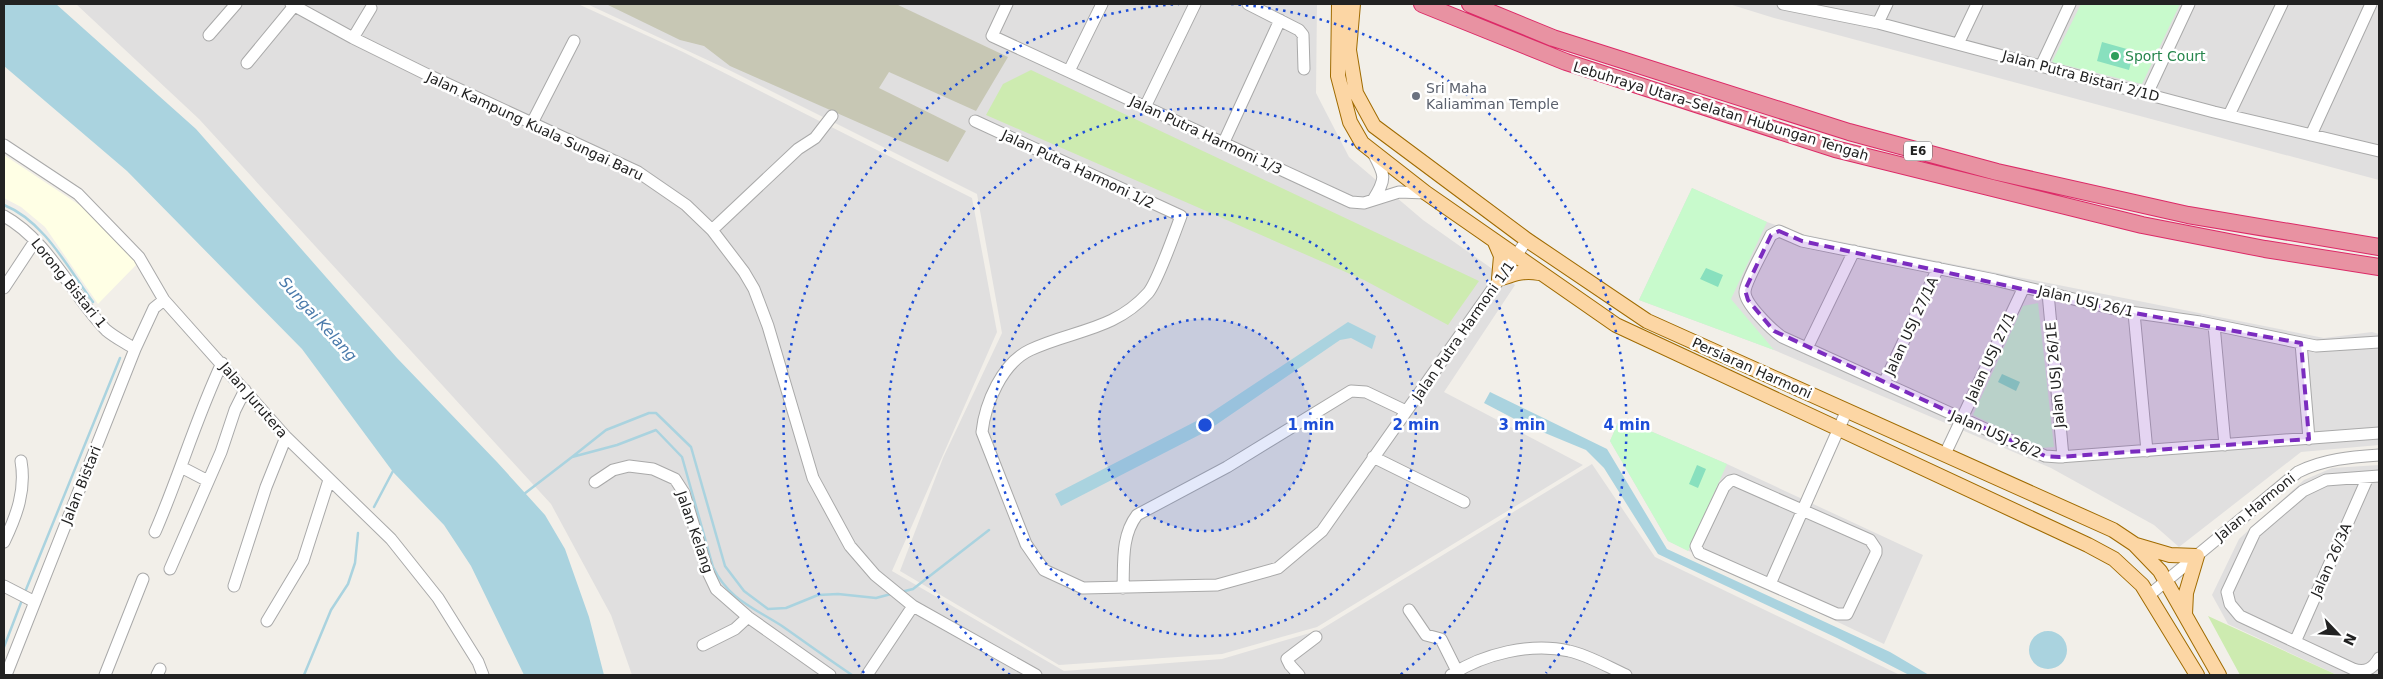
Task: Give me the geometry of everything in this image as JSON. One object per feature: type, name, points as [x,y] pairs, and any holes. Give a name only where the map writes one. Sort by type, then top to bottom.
[{"type":"highway","name":"Lebuhraya Utara–Selatan Hubungan Tengah","points":[[1422,4],[1566,62],[1835,149],[2142,225],[2265,249],[2379,267]]},
{"type":"highway","name":"Lebuhraya Utara–Selatan Hubungan Tengah","points":[[1470,4],[1554,38],[1849,132],[1914,150],[2055,186],[2144,206],[2248,226],[2379,247]]},
{"type":"main road","name":"Persiaran Harmoni","points":[[1346,7],[1338,76],[1350,122],[1362,143],[1426,193],[1616,325],[2100,550],[2126,567],[2148,596],[2197,675]]},
{"type":"main road","name":"Persiaran Harmoni","points":[[1346,7],[1349,50],[1356,93],[1374,126],[1527,240],[1647,321],[2100,523],[2134,544],[2153,563],[2166,582],[2218,675]]},
{"type":"main road","points":[[1495,242],[1501,256],[1499,279],[1526,271],[1542,273]]},
{"type":"main road","points":[[2134,544],[2170,555],[2197,556],[2186,593],[2184,614]]},
{"type":"street","points":[[209,35],[236,4]]},
{"type":"street","name":"Jalan Putra Harmoni 1/3","points":[[1007,4],[992,36],[1351,202],[1364,203],[1399,192],[1426,193]]},
{"type":"street","points":[[1068,71],[1102,4]]},
{"type":"street","points":[[1145,107],[1195,4]]},
{"type":"street","points":[[1248,4],[1299,30],[1303,35],[1304,69]]},
{"type":"street","name":"Jalan Putra Bistari 2/1D","points":[[1783,4],[1878,22],[2229,115],[2379,150]]},
{"type":"street","points":[[1878,22],[1887,4]]},
{"type":"street","points":[[1958,44],[1977,4]]},
{"type":"street","points":[[2041,66],[2070,4]]},
{"type":"street","points":[[2147,94],[2189,4]]},
{"type":"street","points":[[2229,115],[2282,4]]},
{"type":"street","points":[[2311,135],[2371,4]]},
{"type":"street","points":[[247,63],[292,5]]},
{"type":"street","name":"Jalan Kampung Kuala Sungai Baru","points":[[292,5],[352,38],[638,172],[686,205],[712,230],[744,272],[759,302],[817,486],[850,546],[875,575],[913,606],[1036,675]]},
{"type":"street","points":[[352,38],[371,8]]},
{"type":"street","points":[[1223,144],[1280,20]]},
{"type":"street","points":[[532,123],[574,41]]},
{"type":"street","points":[[712,230],[798,149],[815,138],[832,116]]},
{"type":"street","name":"Jalan Putra Harmoni 1/2","points":[[975,121],[1181,216]]},
{"type":"street","name":"Jalan Jurutera","points":[[4,145],[78,194],[139,257],[164,300],[286,437],[391,539],[426,583],[478,662],[483,675]]},
{"type":"street","name":"Persiaran Harmoni","points":[[1372,150],[1383,170],[1384,179],[1373,200]]},
{"type":"street","name":"Lorong Bistari 1","points":[[4,216],[18,224],[35,241],[107,331],[135,348]]},
{"type":"street","name":"Jalan Putra Harmoni 1/1","points":[[1181,216],[1150,292],[1116,320],[1028,350],[1011,366],[996,386],[984,415],[982,432],[1026,544],[1044,570],[1083,588],[1217,585],[1278,568],[1322,530],[1527,240]]},
{"type":"street","name":"Jalan USJ 26/1","points":[[1757,313],[1748,300],[1745,290],[1771,235],[1779,231],[1794,238],[1938,268],[2134,313],[2214,325],[2323,346],[2379,342]]},
{"type":"street","points":[[4,288],[35,241]]},
{"type":"street","points":[[1808,348],[1854,251]]},
{"type":"street","name":"Jalan USJ 27/1A","points":[[1884,384],[1938,268]]},
{"type":"street","name":"Jalan USJ 27/1","points":[[1945,454],[2024,287]]},
{"type":"street","name":"Jalan USJ 26/1E","points":[[2048,293],[2063,457]]},
{"type":"street","name":"Jalan Bistari","points":[[6,675],[32,601],[135,348],[154,308],[164,300]]},
{"type":"street","name":"Jalan USJ 26/2","points":[[1757,313],[1774,331],[1808,348],[2045,456],[2063,457],[2379,433]]},
{"type":"street","points":[[2134,313],[2147,451]]},
{"type":"street","points":[[2214,325],[2225,445]]},
{"type":"street","points":[[2301,342],[2309,439]]},
{"type":"street","points":[[155,532],[207,396],[222,363]]},
{"type":"street","points":[[170,569],[221,452],[235,410],[245,390]]},
{"type":"street","points":[[1123,588],[1126,541],[1129,526],[1137,515],[1227,467],[1351,391],[1366,392],[1406,411]]},
{"type":"street","points":[[1770,584],[1847,410]]},
{"type":"street","points":[[234,586],[266,487],[286,437]]},
{"type":"street","name":"Jalan Harmoni","points":[[2148,596],[2298,472],[2331,460],[2379,454]]},
{"type":"street","points":[[1374,457],[1464,502]]},
{"type":"street","points":[[4,542],[23,491],[24,477],[21,461]]},
{"type":"street","name":"Jalan Kelang","points":[[595,482],[613,470],[630,466],[653,469],[675,479],[684,493],[707,570],[716,589],[727,601],[748,617],[830,675]]},
{"type":"street","points":[[181,467],[208,481]]},
{"type":"street","points":[[2374,476],[2318,482],[2303,491],[2260,526],[2252,537],[2227,592],[2230,604],[2240,616],[2359,671],[2369,669],[2379,658]]},
{"type":"street","name":"Jalan 26/3A","points":[[2294,642],[2374,476]]},
{"type":"street","points":[[267,622],[303,561],[329,480]]},
{"type":"street","points":[[1734,480],[1803,510],[1870,540],[1874,544],[1876,554],[1850,611],[1843,616],[1704,556],[1699,553],[1696,546],[1724,487],[1730,481],[1734,480]]},
{"type":"street","points":[[105,675],[143,580]]},
{"type":"street","points":[[4,586],[32,601]]},
{"type":"street","points":[[867,674],[913,606]]},
{"type":"street","points":[[1409,610],[1426,635],[1441,639],[1454,673],[1488,657],[1538,648],[1570,651],[1626,675]]},
{"type":"street","points":[[703,645],[735,630],[748,617]]},
{"type":"street","points":[[1299,675],[1290,665],[1288,659],[1316,637]]},
{"type":"highlighted area","points":[[1779,231],[1802,241],[2123,311],[2301,343],[2309,439],[2059,457],[2045,456],[1774,331],[1748,300],[1745,290],[1771,235]]},
{"type":"shaded area","points":[[76,4],[578,4],[683,52],[972,198],[997,332],[892,571],[1064,671],[1222,659],[1320,630],[1592,464],[1655,557],[1900,675],[632,675],[611,615],[551,504],[199,119]]},
{"type":"shaded area","points":[[587,4],[1317,4],[1316,93],[1349,157],[1423,220],[1515,285],[1444,392],[1583,465],[1317,627],[1222,654],[1059,665],[900,571],[943,458],[1002,333],[977,194],[731,71]]},
{"type":"shaded area","points":[[606,4],[896,4],[1008,57],[976,111],[889,72],[879,88],[966,131],[948,162],[730,66],[704,46],[680,40]]},
{"type":"shaded area","points":[[1729,4],[2379,4],[2379,180],[1774,18]]},
{"type":"shaded area","points":[[4,155],[84,208],[129,251],[137,264],[98,304],[45,227],[21,207],[4,198]]},
{"type":"shaded area","points":[[1692,188],[1767,222],[1802,234],[2324,338],[2372,332],[2379,334],[2379,445],[2301,452],[2179,547],[2154,525],[2051,468],[1774,350],[1639,300]]},
{"type":"shaded area","points":[[1620,418],[1727,464],[1923,555],[1884,644],[1668,541],[1610,441]]},
{"type":"shaded area","points":[[2379,465],[2379,675],[2337,675],[2228,624],[2212,595],[2239,539],[2304,480],[2332,468]]},
{"type":"green space","points":[[2081,4],[2180,4],[2142,84],[2052,62]]},
{"type":"green space","name":"Sport Court","points":[[2102,42],[2134,51],[2129,70],[2097,61]]},
{"type":"green space","points":[[1031,70],[1479,281],[1448,325],[1364,280],[986,115],[1003,84]]},
{"type":"green space","points":[[1692,188],[1767,222],[1731,299],[1774,350],[1639,300]]},
{"type":"green space","points":[[1706,268],[1723,275],[1718,287],[1700,279]]},
{"type":"green space","points":[[2038,303],[2054,447],[2041,448],[1973,415],[2023,306]]},
{"type":"green space","points":[[2002,374],[2020,382],[2016,391],[1998,382]]},
{"type":"green space","points":[[1620,418],[1727,464],[1688,551],[1668,541],[1610,441]]},
{"type":"green space","points":[[1697,465],[1706,469],[1698,488],[1689,484]]},
{"type":"green space","points":[[2208,616],[2337,675],[2240,675]]},
{"type":"water","name":"Sungai Kelang","points":[[4,4],[56,4],[196,129],[397,358],[545,515],[565,549],[589,617],[604,675],[524,675],[471,566],[444,525],[393,472],[302,349],[127,171],[4,66]]},
{"type":"water","points":[[1348,322],[1376,336],[1372,349],[1351,338],[1340,340],[1207,431],[1061,506],[1055,494],[1206,416]]},
{"type":"water","points":[[1490,392],[1607,449],[1667,549],[1890,652],[1929,675],[1909,675],[1837,638],[1658,554],[1604,468],[1586,450],[1528,426],[1484,403]]},
{"type":"water","points":[[2048,631],[2062,636],[2067,650],[2062,664],[2048,669],[2034,664],[2029,650],[2034,636]]},
{"type":"waterway","points":[[4,205],[18,212],[43,234],[93,302]]},
{"type":"waterway","points":[[25,592],[120,358]]},
{"type":"waterway","points":[[572,457],[606,430],[649,413],[656,413],[691,447],[725,566],[744,591],[768,609],[786,608],[818,595],[838,594],[876,598],[891,594]]},
{"type":"waterway","points":[[524,494],[572,457],[617,445],[656,430],[682,457],[713,567],[726,587],[743,602],[782,626],[852,675]]},
{"type":"waterway","points":[[374,507],[393,471]]},
{"type":"waterway","points":[[901,592],[913,589],[989,530]]},
{"type":"waterway","points":[[304,675],[331,610],[348,584],[355,563],[358,533]]},
{"type":"waterway","points":[[4,647],[22,600]]},
{"type":"place","name":"Sport Court","points":[[2115,56]]},
{"type":"place","name":"Sri Maha Kaliamman Temple","points":[[1416,96]]}]
